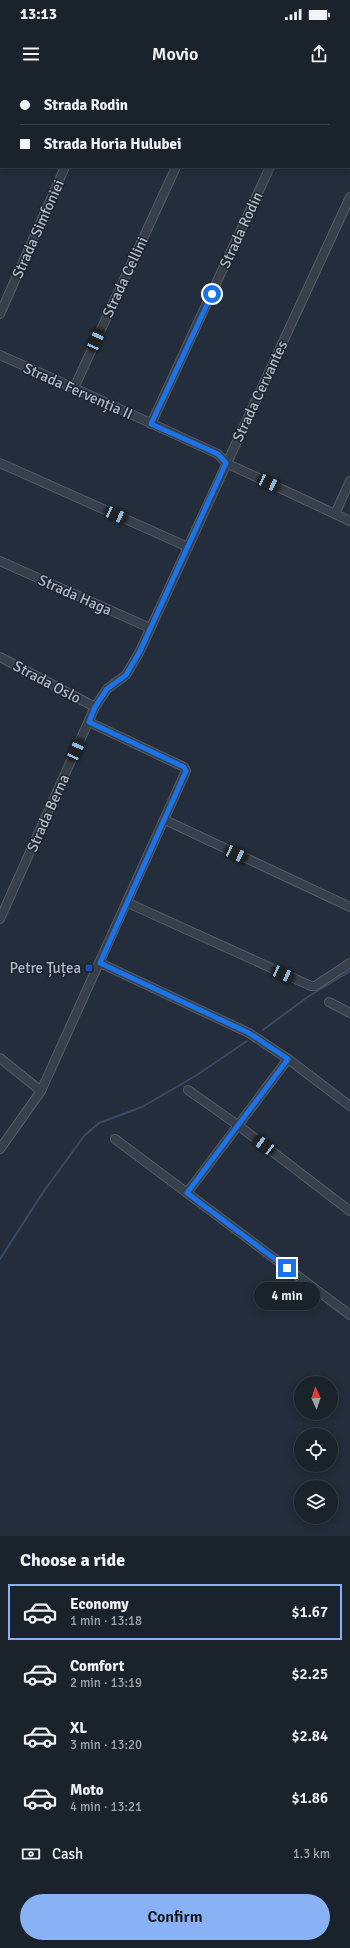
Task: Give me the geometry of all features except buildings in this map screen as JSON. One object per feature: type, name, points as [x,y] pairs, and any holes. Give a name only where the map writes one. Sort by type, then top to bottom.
[{"type":"street","name":"Strada Simfoniei","points":[[0,314],[65,168]]},
{"type":"street","name":"Strada Cellini","points":[[74,388],[176,168]]},
{"type":"street","name":"Strada Rodin","points":[[151,424],[270,168]]},
{"type":"street","name":"Strada Cervantes","points":[[95,707],[107,689],[126,675],[140,651],[350,196]]},
{"type":"street","name":"Strada Fervenția II","points":[[0,355],[218,454],[226,463],[350,521]]},
{"type":"street","points":[[0,463],[188,547]]},
{"type":"street","points":[[335,514],[350,481]]},
{"type":"street","name":"Strada Haga","points":[[0,561],[150,628]]},
{"type":"street","name":"Strada Oslo","points":[[0,657],[95,707]]},
{"type":"street","name":"Strada Berna","points":[[0,919],[95,707]]},
{"type":"street","points":[[0,1149],[41,1091],[128,903],[186,769],[89,722]]},
{"type":"street","points":[[165,820],[350,907]]},
{"type":"street","points":[[128,903],[311,986],[315,986],[350,963]]},
{"type":"street","points":[[100,963],[249,1033],[288,1059],[350,1106]]},
{"type":"street","points":[[329,1002],[350,1013]]},
{"type":"street","points":[[0,1058],[41,1091]]},
{"type":"street","points":[[187,1193],[288,1059]]},
{"type":"street","points":[[188,1090],[239,1126],[350,1211]]},
{"type":"street","points":[[115,1139],[350,1315]]},
{"type":"waterway","points":[[263,1030],[309,996],[350,971]]},
{"type":"waterway","points":[[0,1259],[44,1191],[84,1136],[99,1123],[142,1107],[197,1075],[247,1041]]},
{"type":"place","name":"Petre Țuțea","points":[[89,968]]},
{"type":"route","points":[[212,294],[151,424],[218,454],[226,463],[140,651],[126,675],[107,689],[95,707],[89,722],[184,767],[186,771],[100,963],[249,1033],[288,1059],[187,1193],[287,1268]]}]
